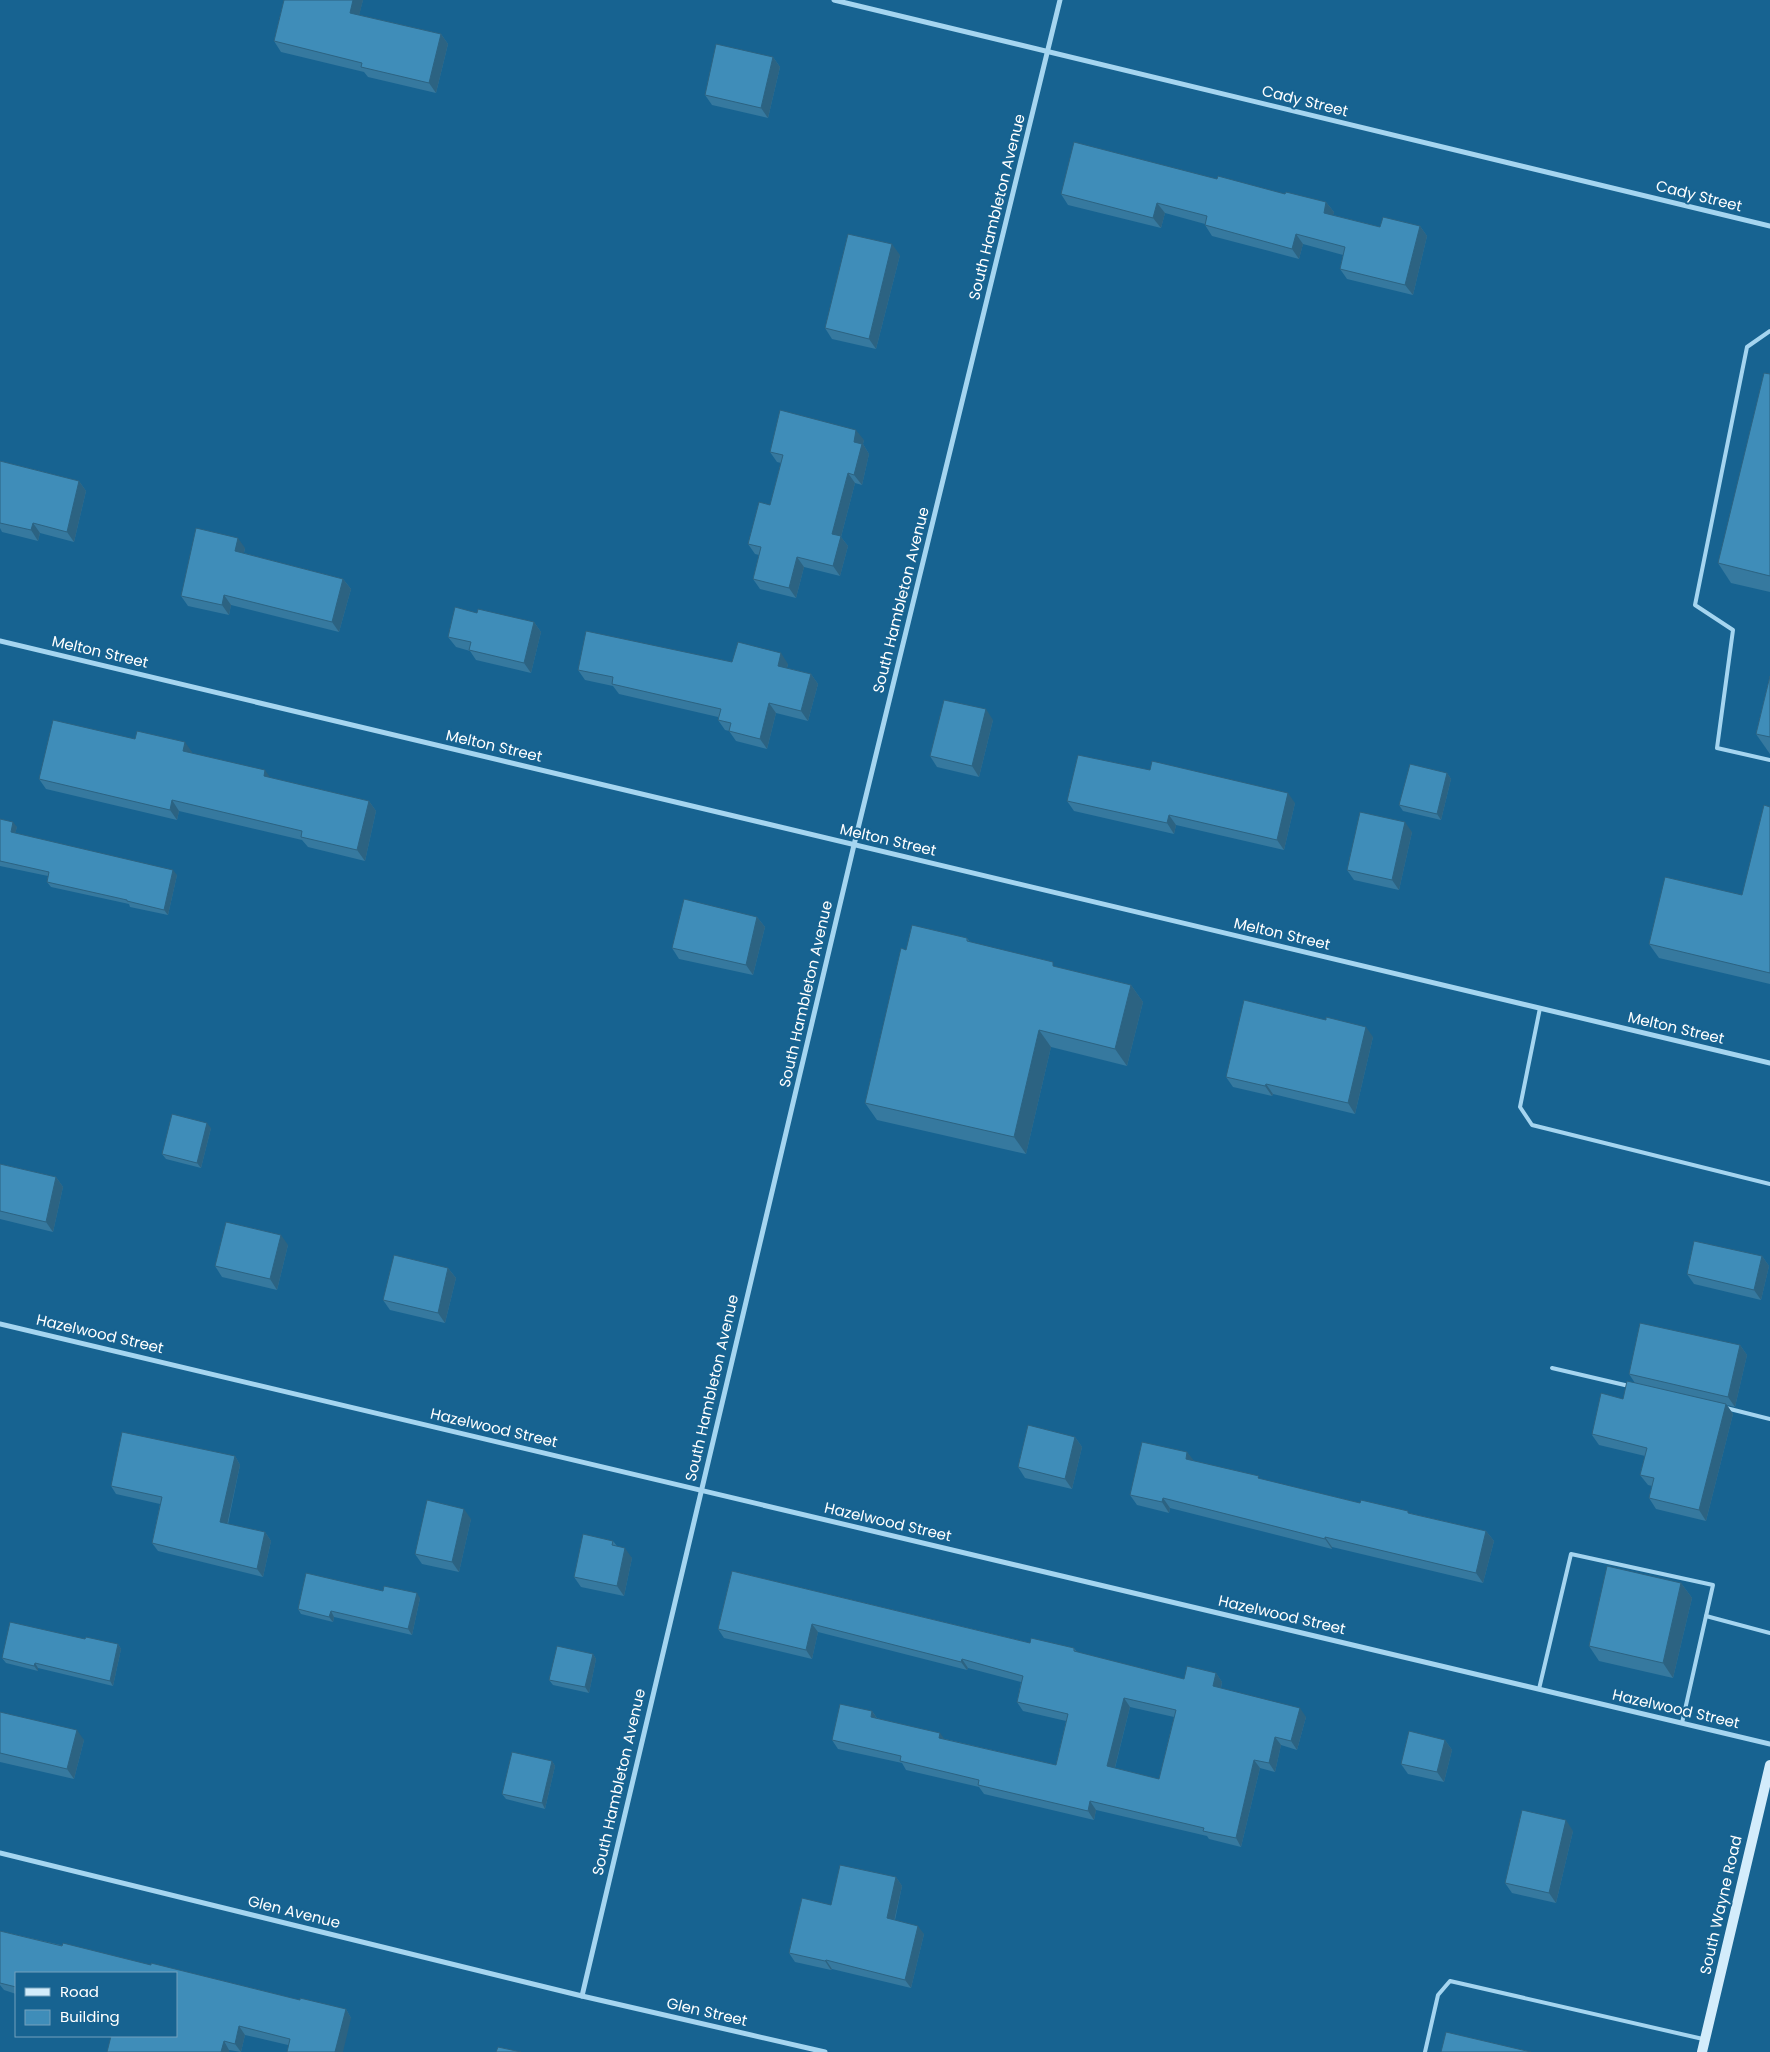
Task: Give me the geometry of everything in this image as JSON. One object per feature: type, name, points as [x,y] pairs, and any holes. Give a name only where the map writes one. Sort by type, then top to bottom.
[{"type":"main road","name":"South Wayne Road","points":[[1702,2052],[1770,1765]]},
{"type":"street","name":"Cady Street","points":[[834,0],[1770,226]]},
{"type":"street","name":"South Hambleton Avenue","points":[[582,1996],[854,845],[1060,0]]},
{"type":"street","name":"Melton Street","points":[[0,641],[1770,1063]]},
{"type":"street","name":"Hazelwood Street","points":[[0,1324],[1770,1744]]},
{"type":"street","name":"Glen Avenue","points":[[0,1853],[582,1996]]},
{"type":"street","name":"Glen Street","points":[[582,1996],[825,2052]]},
{"type":"lane","points":[[1770,331],[1747,347],[1695,605],[1733,630],[1717,748],[1770,760]]},
{"type":"lane","points":[[1540,1008],[1520,1106],[1532,1124],[1770,1184]]},
{"type":"lane","points":[[1552,1368],[1637,1388]]},
{"type":"lane","points":[[1723,1408],[1770,1418]]},
{"type":"lane","points":[[1539,1689],[1571,1554],[1713,1585],[1682,1723]]},
{"type":"lane","points":[[1706,1616],[1770,1633]]},
{"type":"lane","points":[[1425,2052],[1438,1995],[1450,1981],[1705,2040]]},
{"type":"building","points":[[284,0],[353,0],[350,13],[441,34],[429,83],[361,67],[362,63],[274,41]]},
{"type":"building","points":[[716,44],[773,57],[761,108],[705,95]]},
{"type":"building","points":[[1074,142],[1217,179],[1218,176],[1285,194],[1286,192],[1326,202],[1324,213],[1380,227],[1383,217],[1420,226],[1405,285],[1340,269],[1345,247],[1296,234],[1292,249],[1205,225],[1207,216],[1157,203],[1153,218],[1061,194]]},
{"type":"building","points":[[848,234],[892,244],[869,339],[825,328]]},
{"type":"building","points":[[1764,373],[1770,374],[1770,576],[1718,563]]},
{"type":"building","points":[[780,410],[856,430],[854,442],[862,444],[854,475],[848,473],[832,534],[841,536],[833,566],[797,557],[789,588],[753,579],[761,547],[748,544],[759,502],[770,505],[783,455],[770,452]]},
{"type":"building","points":[[0,461],[79,481],[67,532],[33,523],[31,530],[0,523]]},
{"type":"building","points":[[196,528],[238,538],[235,551],[343,579],[332,622],[224,595],[222,605],[181,596]]},
{"type":"building","points":[[455,607],[477,613],[478,609],[534,622],[524,663],[469,650],[471,642],[448,637]]},
{"type":"building","points":[[586,631],[732,662],[738,642],[781,653],[778,666],[811,674],[801,711],[769,703],[760,739],[729,731],[731,723],[718,720],[721,709],[612,684],[613,677],[578,670]]},
{"type":"building","points":[[1770,676],[1770,737],[1756,734]]},
{"type":"building","points":[[944,700],[986,709],[972,766],[930,756]]},
{"type":"building","points":[[53,720],[135,739],[137,731],[185,742],[183,751],[265,770],[264,776],[369,801],[357,850],[301,837],[302,831],[172,800],[170,810],[39,779]]},
{"type":"building","points":[[1078,755],[1150,770],[1152,761],[1288,793],[1277,840],[1169,815],[1167,823],[1067,801]]},
{"type":"building","points":[[1410,764],[1447,773],[1437,814],[1399,805]]},
{"type":"building","points":[[1764,805],[1770,807],[1770,973],[1649,944],[1665,877],[1742,895]]},
{"type":"building","points":[[1360,812],[1405,822],[1392,880],[1347,870]]},
{"type":"building","points":[[0,819],[13,822],[11,832],[173,870],[164,910],[47,882],[49,872],[0,861]]},
{"type":"building","points":[[684,899],[757,917],[746,965],[672,948]]},
{"type":"building","points":[[912,925],[967,938],[967,941],[1053,962],[1053,966],[1131,985],[1115,1049],[1039,1030],[1014,1137],[865,1103],[901,948],[906,950]]},
{"type":"building","points":[[1244,1000],[1326,1020],[1326,1017],[1366,1027],[1348,1103],[1226,1077]]},
{"type":"building","points":[[172,1114],[207,1123],[197,1163],[162,1154]]},
{"type":"building","points":[[0,1164],[56,1177],[46,1222],[0,1211]]},
{"type":"building","points":[[226,1222],[281,1235],[270,1279],[215,1266]]},
{"type":"building","points":[[1694,1241],[1762,1256],[1754,1290],[1687,1274]]},
{"type":"building","points":[[394,1255],[448,1268],[438,1313],[383,1300]]},
{"type":"building","points":[[1640,1323],[1740,1345],[1728,1397],[1629,1374]]},
{"type":"building","points":[[1627,1381],[1726,1404],[1699,1510],[1649,1498],[1654,1478],[1640,1475],[1647,1448],[1592,1434],[1601,1393],[1623,1399]]},
{"type":"building","points":[[1028,1425],[1075,1437],[1065,1479],[1018,1467]]},
{"type":"building","points":[[122,1432],[235,1456],[220,1522],[265,1532],[257,1569],[152,1543],[162,1497],[111,1486]]},
{"type":"building","points":[[1142,1442],[1187,1452],[1186,1459],[1259,1476],[1258,1478],[1360,1503],[1361,1500],[1486,1531],[1476,1573],[1325,1537],[1325,1539],[1163,1498],[1162,1502],[1130,1495]]},
{"type":"building","points":[[427,1500],[464,1509],[452,1562],[415,1554]]},
{"type":"building","points":[[583,1534],[613,1541],[612,1545],[625,1548],[617,1586],[574,1577]]},
{"type":"building","points":[[1607,1566],[1681,1583],[1663,1663],[1589,1646]]},
{"type":"building","points":[[732,1571],[1030,1643],[1031,1638],[1074,1648],[1074,1651],[1184,1679],[1187,1666],[1216,1673],[1213,1686],[1300,1708],[1291,1741],[1275,1737],[1269,1763],[1254,1760],[1236,1838],[1203,1831],[1204,1828],[1090,1801],[1088,1811],[978,1785],[979,1780],[900,1761],[901,1756],[832,1740],[840,1704],[872,1711],[871,1717],[940,1733],[939,1738],[1056,1765],[1068,1714],[1017,1702],[1023,1676],[962,1659],[961,1662],[812,1624],[806,1650],[718,1629]],"holes":[[[1124,1698],[1176,1710],[1159,1779],[1107,1766]]]},
{"type":"building","points":[[306,1573],[383,1591],[384,1586],[417,1593],[408,1629],[331,1611],[329,1617],[298,1609]]},
{"type":"building","points":[[10,1622],[85,1639],[86,1637],[118,1644],[110,1681],[35,1663],[34,1666],[2,1658]]},
{"type":"building","points":[[557,1646],[593,1654],[585,1687],[549,1680]]},
{"type":"building","points":[[0,1712],[77,1730],[67,1769],[0,1753]]},
{"type":"building","points":[[1409,1731],[1445,1740],[1437,1772],[1401,1764]]},
{"type":"building","points":[[512,1752],[552,1761],[542,1803],[502,1794]]},
{"type":"building","points":[[1522,1810],[1566,1820],[1549,1893],[1505,1883]]},
{"type":"building","points":[[840,1865],[896,1877],[887,1918],[918,1926],[905,1980],[826,1960],[789,1953],[802,1898],[831,1905]]},
{"type":"building","points":[[0,1931],[62,1946],[63,1943],[300,2000],[300,1998],[346,2009],[335,2052],[287,2052],[290,2039],[239,2026],[235,2044],[224,2041],[221,2052],[107,2052],[111,2037],[178,2037],[178,1972],[15,1972],[15,1987],[0,1983]]},
{"type":"building","points":[[1446,2032],[1531,2052],[1441,2052]]},
{"type":"building","points":[[498,2047],[521,2052],[496,2052]]}]
